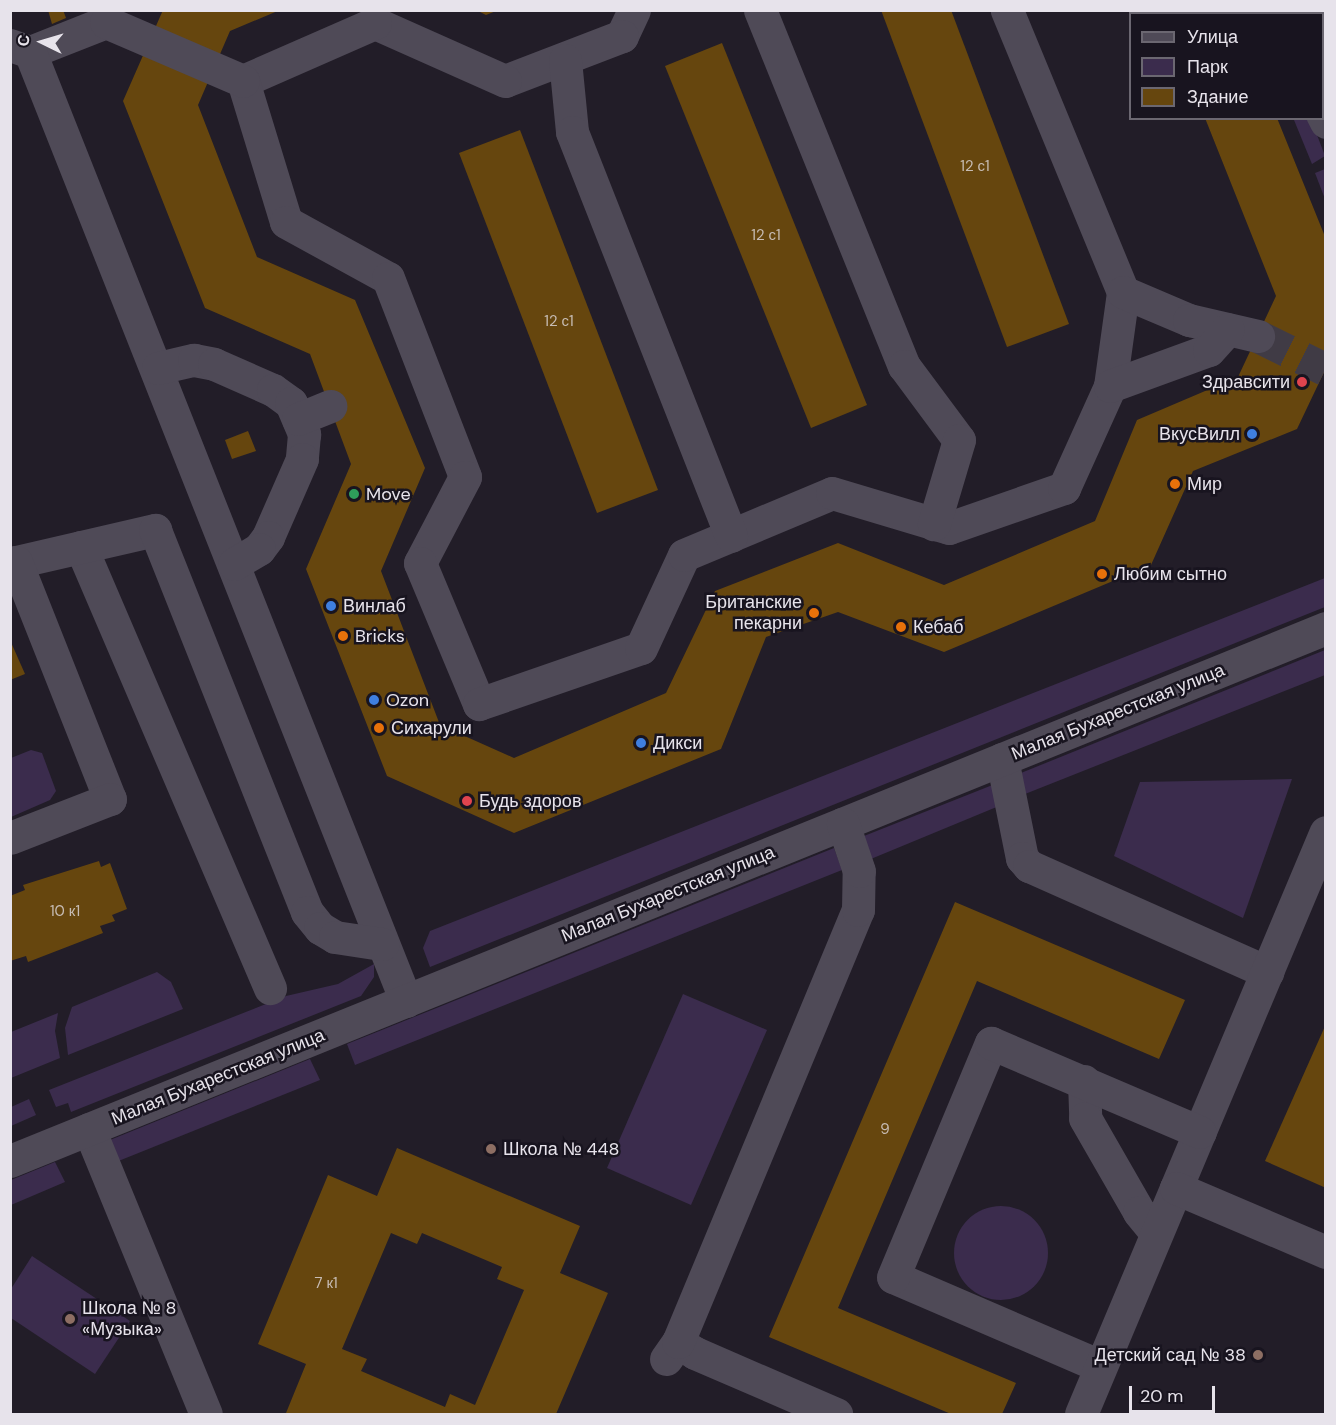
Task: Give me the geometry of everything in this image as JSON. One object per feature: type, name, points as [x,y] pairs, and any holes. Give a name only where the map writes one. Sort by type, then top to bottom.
[{"type":"street","points":[[406,1001],[158,368],[20,48],[106,22],[243,81],[375,23],[505,81],[565,60],[622,36],[634,10]]},
{"type":"street","points":[[760,10],[904,366],[958,440],[934,524]]},
{"type":"street","points":[[243,81],[286,222],[388,278],[465,477],[420,563],[479,705],[641,648],[684,555],[832,493],[949,528],[1064,488],[1110,386],[1124,292],[1007,10]]},
{"type":"street","points":[[565,60],[572,132],[731,536]]},
{"type":"street","points":[[1110,386],[1209,350],[1243,333],[1189,320],[1124,292]]},
{"type":"street","points":[[158,368],[194,360],[214,364],[283,395],[298,419],[305,447],[276,518],[260,549],[234,564]]},
{"type":"street","points":[[298,419],[330,406]]},
{"type":"street","points":[[10,838],[110,800],[13,563],[155,530],[307,912],[320,928],[335,937],[382,944]]},
{"type":"street","points":[[81,547],[270,988]]},
{"type":"street","name":"Малая Бухарестская улица","points":[[10,1161],[1326,628]]},
{"type":"street","points":[[1002,759],[1022,858],[1029,866],[1267,972]]},
{"type":"street","points":[[836,1414],[695,1353],[672,1351],[858,910],[859,871],[843,824]]},
{"type":"street","points":[[1081,1414],[1155,1232],[1200,1132],[1326,832]]},
{"type":"street","points":[[1100,1366],[892,1277],[991,1043],[1200,1132]]},
{"type":"street","points":[[1084,1081],[1085,1118],[1139,1212],[1155,1232]]},
{"type":"street","points":[[89,1129],[206,1414]]},
{"type":"street","points":[[1176,1188],[1326,1252]]},
{"type":"green space","points":[[1294,120],[1311,120],[1325,156],[1312,164]]},
{"type":"green space","points":[[1325,169],[1325,199],[1315,173]]},
{"type":"green space","points":[[1325,578],[1325,607],[430,967],[423,948],[430,931]]},
{"type":"green space","points":[[1325,650],[1325,675],[1020,796],[1016,775]]},
{"type":"green space","points":[[31,750],[42,753],[56,791],[50,800],[11,817],[11,758]]},
{"type":"green space","points":[[1292,779],[1243,918],[1114,856],[1140,782]]},
{"type":"green space","points":[[995,784],[999,806],[866,861],[864,836]]},
{"type":"green space","points":[[834,848],[842,870],[355,1065],[347,1044]]},
{"type":"green space","points":[[374,964],[374,977],[361,996],[71,1112],[68,1103],[56,1107],[49,1090],[286,996],[338,984]]},
{"type":"green space","points":[[157,972],[171,982],[183,1009],[68,1055],[65,1028],[72,1007]]},
{"type":"green space","points":[[683,994],[767,1030],[691,1205],[607,1168]]},
{"type":"green space","points":[[58,1013],[55,1031],[60,1058],[11,1078],[11,1032]]},
{"type":"green space","points":[[310,1059],[320,1080],[116,1162],[110,1140]]},
{"type":"green space","points":[[29,1099],[36,1115],[11,1126],[11,1107]]},
{"type":"green space","points":[[55,1162],[65,1182],[11,1205],[11,1180]]},
{"type":"green space","points":[[1001,1206],[1019,1210],[1034,1220],[1044,1235],[1048,1253],[1044,1271],[1034,1286],[1019,1296],[1001,1300],[983,1296],[968,1286],[958,1271],[954,1253],[958,1235],[968,1220],[983,1210]]},
{"type":"green space","points":[[32,1256],[130,1321],[95,1374],[11,1318],[11,1289]]},
{"type":"building","points":[[48,10],[63,10],[66,18],[52,24]]},
{"type":"building","points":[[163,10],[280,10],[230,31],[198,105],[257,257],[355,300],[425,468],[381,571],[440,725],[514,758],[666,693],[715,591],[838,543],[944,585],[1095,521],[1137,420],[1238,377],[1276,296],[1206,120],[1278,120],[1326,239],[1326,368],[1297,429],[1193,471],[1151,565],[944,652],[838,612],[766,637],[721,749],[514,833],[387,776],[306,569],[351,464],[310,354],[205,308],[123,101]]},
{"type":"building","points":[[476,10],[496,10],[496,11],[486,15]]},
{"type":"building","points":[[881,10],[951,10],[1069,324],[1007,347]]},
{"type":"building","points":[[1162,10],[1234,10],[1234,12],[1162,12]]},
{"type":"building","points":[[722,43],[867,405],[811,428],[665,66]]},
{"type":"building","points":[[520,130],[658,490],[597,513],[459,153]]},
{"type":"building","points":[[248,431],[256,451],[232,459],[225,440]]},
{"type":"building","points":[[10,640],[25,674],[10,680]]},
{"type":"building","points":[[99,861],[101,867],[110,863],[127,909],[112,915],[115,921],[100,926],[103,933],[28,962],[26,956],[10,961],[10,896],[25,890],[23,885]]},
{"type":"building","points":[[955,902],[1185,1000],[1159,1059],[977,981],[838,1308],[1016,1383],[1002,1414],[951,1414],[769,1337]]},
{"type":"building","points":[[1326,1024],[1326,1188],[1265,1161]]},
{"type":"building","points":[[397,1148],[580,1226],[560,1273],[608,1293],[556,1414],[286,1413],[306,1364],[258,1344],[328,1175],[377,1196]],"holes":[[[391,1233],[417,1244],[422,1233],[502,1267],[497,1279],[524,1290],[475,1405],[450,1394],[445,1407],[361,1371],[367,1359],[342,1349]]]},
{"type":"tunnel","points":[[1258,336],[1325,369]]},
{"type":"place","name":"Здравсити","points":[[1302,382]]},
{"type":"place","name":"ВкусВилл","points":[[1252,434]]},
{"type":"place","name":"Мир","points":[[1175,484]]},
{"type":"place","name":"Move","points":[[354,494]]},
{"type":"place","name":"Любим сытно","points":[[1102,574]]},
{"type":"place","name":"Винлаб","points":[[331,606]]},
{"type":"place","name":"Британские пекарни","points":[[814,613]]},
{"type":"place","name":"Кебаб","points":[[901,627]]},
{"type":"place","name":"Bricks","points":[[343,636]]},
{"type":"place","name":"Ozon","points":[[374,700]]},
{"type":"place","name":"Сихарули","points":[[379,728]]},
{"type":"place","name":"Дикси","points":[[641,743]]},
{"type":"place","name":"Будь здоров","points":[[467,801]]},
{"type":"place","name":"Школа № 448","points":[[491,1149]]},
{"type":"place","name":"Школа № 8 «Музыка»","points":[[70,1319]]},
{"type":"place","name":"Детский сад № 38","points":[[1258,1355]]}]
